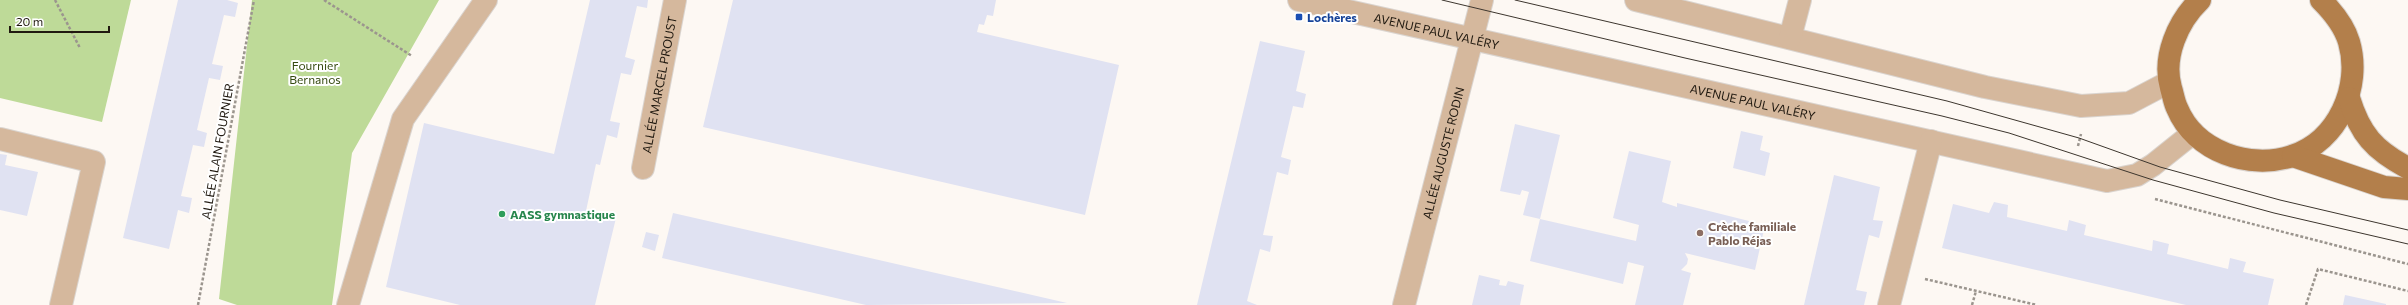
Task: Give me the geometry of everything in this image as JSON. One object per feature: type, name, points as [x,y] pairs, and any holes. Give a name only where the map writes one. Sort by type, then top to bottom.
[{"type":"main road","points":[[2195,2],[2181,23],[2173,42],[2169,62],[2169,82],[2177,109],[2193,133],[2215,149],[2240,159],[2267,161],[2293,156],[2317,142],[2336,124],[2349,98],[2354,70],[2349,42],[2336,16],[2321,0]]},
{"type":"main road","points":[[2349,98],[2356,122],[2368,139],[2408,168]]},
{"type":"main road","points":[[2293,156],[2384,187],[2408,189]]},
{"type":"street","points":[[348,305],[403,119],[486,0]]},
{"type":"street","name":"ALLÉE MARCEL PROUST","points":[[643,168],[675,0]]},
{"type":"street","name":"AVENUE PAUL VALÉRY","points":[[1299,0],[2107,181],[2137,175],[2153,165],[2193,133]]},
{"type":"street","name":"ALLÉE AUGUSTE RODIN","points":[[1404,305],[1482,0]]},
{"type":"street","points":[[1636,0],[1985,87],[2081,106],[2129,103],[2169,82]]},
{"type":"street","points":[[1790,38],[1800,0]]},
{"type":"street","points":[[0,139],[94,162],[60,305]]},
{"type":"street","points":[[1889,305],[1931,141]]},
{"type":"path","points":[[55,0],[80,48]]},
{"type":"path","name":"ALLÉE ALAIN FOURNIER","points":[[198,305],[254,0]]},
{"type":"path","points":[[324,0],[436,71]]},
{"type":"path","points":[[2306,305],[2318,269],[2408,291]]},
{"type":"path","points":[[1897,272],[2038,305]]},
{"type":"path","points":[[1972,305],[1976,291]]},
{"type":"green space","points":[[0,0],[131,0],[102,122],[0,98]]},
{"type":"green space","name":"Fournier Bernanos","points":[[252,0],[439,0],[352,153],[332,305],[237,305],[219,299]]},
{"type":"building","points":[[178,0],[227,0],[238,3],[235,17],[224,15],[212,64],[223,66],[220,80],[209,78],[197,130],[207,133],[204,147],[193,145],[181,196],[192,198],[189,213],[178,210],[169,249],[123,238]]},
{"type":"building","name":"AASS gymnastique","points":[[590,0],[648,0],[647,8],[637,6],[625,57],[635,60],[631,75],[621,73],[610,121],[620,123],[617,138],[607,135],[600,165],[596,164],[586,211],[616,218],[595,305],[460,305],[386,287],[424,123],[554,154]]},
{"type":"building","points":[[733,0],[996,0],[993,16],[987,15],[984,25],[979,24],[977,32],[1119,65],[1085,215],[703,127]]},
{"type":"building","points":[[1260,41],[1305,51],[1296,91],[1306,94],[1303,108],[1293,106],[1281,157],[1291,160],[1288,175],[1277,172],[1263,235],[1273,236],[1270,252],[1260,249],[1247,301],[1257,305],[1197,305]]},
{"type":"building","points":[[1515,124],[1560,135],[1540,219],[1523,215],[1529,192],[1522,190],[1520,195],[1500,191]]},
{"type":"building","points":[[1741,131],[1763,136],[1760,150],[1770,153],[1765,176],[1733,168]]},
{"type":"building","name":"Crèche familiale Pablo Réjas","points":[[1629,151],[1671,161],[1662,202],[1677,207],[1677,203],[1765,225],[1755,270],[1685,253],[1688,259],[1687,264],[1681,270],[1691,273],[1683,305],[1635,305],[1644,266],[1628,262],[1623,284],[1530,261],[1540,219],[1636,241],[1639,225],[1613,218]]},
{"type":"building","points":[[0,154],[7,155],[5,165],[38,172],[27,216],[0,210]]},
{"type":"building","points":[[1834,175],[1880,187],[1873,220],[1883,221],[1879,238],[1869,235],[1856,290],[1867,292],[1864,305],[1804,305]]},
{"type":"building","points":[[1994,202],[2008,205],[2007,217],[2067,231],[2069,220],[2086,225],[2084,235],[2152,251],[2153,240],[2169,244],[2167,254],[2228,269],[2230,258],[2246,262],[2243,272],[2274,279],[2268,305],[2186,305],[1942,248],[1953,204],[1989,213]]},
{"type":"building","points":[[673,213],[1067,303],[866,305],[662,258]]},
{"type":"building","points":[[646,232],[659,235],[655,251],[642,247]]},
{"type":"building","points":[[1479,275],[1500,280],[1499,285],[1506,286],[1508,281],[1524,285],[1520,305],[1472,305]]},
{"type":"building","points":[[2345,295],[2386,304],[2386,305],[2343,305]]},
{"type":"tram line","points":[[1442,0],[1685,58],[1942,116],[2009,133],[2153,180],[2274,213],[2408,244]]},
{"type":"tram line","points":[[1515,0],[1947,101],[2079,138],[2160,167],[2280,200],[2408,230]]},
{"type":"place","name":"Lochères","points":[[1299,17]]},
{"type":"place","name":"AASS gymnastique","points":[[502,214]]},
{"type":"place","name":"Crèche familiale Pablo Réjas","points":[[1700,233]]}]
